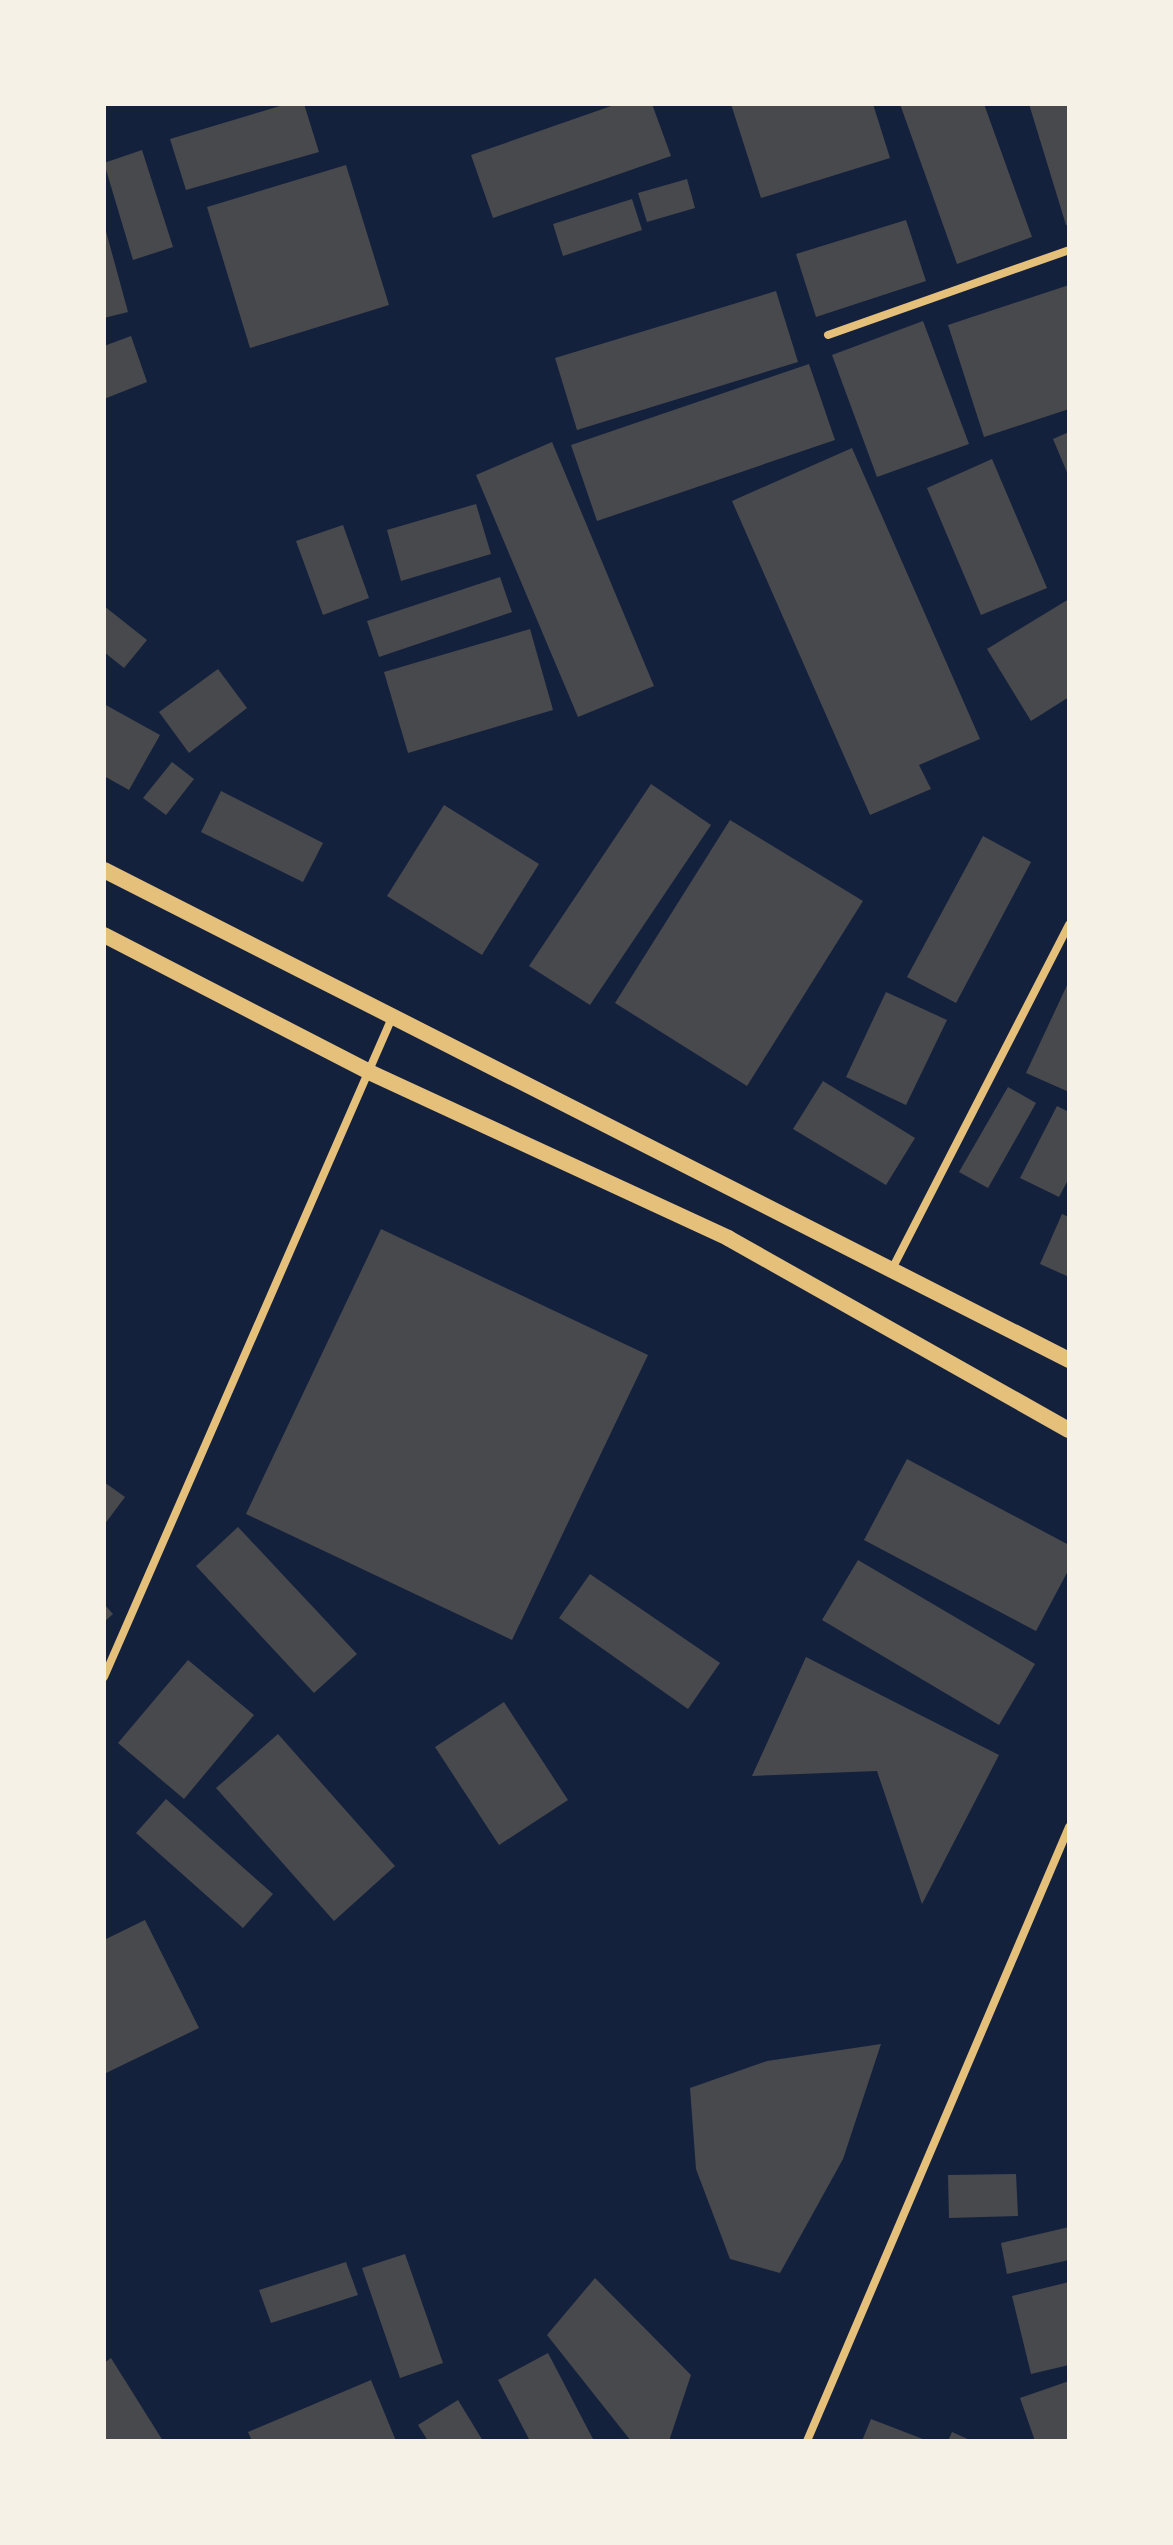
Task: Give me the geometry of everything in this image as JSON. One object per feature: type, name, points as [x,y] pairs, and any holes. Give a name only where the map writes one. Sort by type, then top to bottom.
[{"type":"main road","points":[[104,870],[391,1020],[1069,1360]]},
{"type":"main road","points":[[104,935],[369,1072],[728,1238],[1069,1430]]},
{"type":"street","points":[[828,335],[1069,250]]},
{"type":"street","points":[[891,1272],[1069,925]]},
{"type":"street","points":[[104,1677],[391,1020]]},
{"type":"street","points":[[807,2441],[1069,1827]]},
{"type":"building","points":[[287,104],[304,104],[319,152],[186,190],[170,139]]},
{"type":"building","points":[[617,104],[652,104],[671,156],[493,218],[471,155]]},
{"type":"building","points":[[731,104],[873,104],[890,158],[761,198]]},
{"type":"building","points":[[900,104],[984,104],[1032,237],[957,264]]},
{"type":"building","points":[[1029,104],[1069,104],[1069,225],[1066,225]]},
{"type":"building","points":[[142,150],[173,247],[133,260],[104,163]]},
{"type":"building","points":[[346,165],[389,305],[250,348],[207,207]]},
{"type":"building","points":[[687,179],[695,208],[647,222],[638,193]]},
{"type":"building","points":[[632,199],[642,230],[563,256],[553,224]]},
{"type":"building","points":[[906,220],[926,281],[816,317],[796,254]]},
{"type":"building","points":[[104,224],[128,312],[104,318]]},
{"type":"building","points":[[1069,285],[1069,409],[984,437],[948,325]]},
{"type":"building","points":[[776,291],[798,362],[577,430],[555,358]]},
{"type":"building","points":[[923,321],[969,444],[877,477],[832,355]]},
{"type":"building","points":[[131,336],[147,382],[104,399],[104,346]]},
{"type":"building","points":[[809,364],[835,440],[597,521],[571,445]]},
{"type":"building","points":[[1069,432],[1069,477],[1053,439]]},
{"type":"building","points":[[552,442],[654,686],[578,717],[476,475]]},
{"type":"building","points":[[852,448],[980,739],[919,765],[931,789],[870,815],[732,501]]},
{"type":"building","points":[[992,459],[1047,588],[981,615],[927,488]]},
{"type":"building","points":[[476,504],[491,554],[401,581],[387,530]]},
{"type":"building","points":[[343,525],[369,598],[323,615],[296,541]]},
{"type":"building","points":[[500,577],[512,612],[379,657],[367,621]]},
{"type":"building","points":[[1069,599],[1069,697],[1031,721],[987,649]]},
{"type":"building","points":[[104,606],[147,640],[124,668],[104,652]]},
{"type":"building","points":[[530,629],[553,710],[408,753],[384,672]]},
{"type":"building","points":[[218,669],[247,708],[189,753],[159,712]]},
{"type":"building","points":[[104,704],[160,735],[129,790],[104,776]]},
{"type":"building","points":[[172,762],[194,779],[166,815],[143,798]]},
{"type":"building","points":[[651,784],[711,825],[590,1005],[529,966]]},
{"type":"building","points":[[221,791],[323,843],[303,882],[201,832]]},
{"type":"building","points":[[444,805],[539,864],[482,955],[387,896]]},
{"type":"building","points":[[730,820],[863,901],[747,1086],[615,1003]]},
{"type":"building","points":[[983,836],[1031,862],[956,1003],[907,977]]},
{"type":"building","points":[[1069,981],[1069,1092],[1026,1073]]},
{"type":"building","points":[[886,992],[947,1020],[906,1105],[846,1077]]},
{"type":"building","points":[[823,1081],[915,1138],[886,1185],[793,1129]]},
{"type":"building","points":[[1008,1087],[1036,1103],[988,1188],[959,1172]]},
{"type":"building","points":[[1057,1106],[1069,1112],[1069,1178],[1059,1197],[1020,1178]]},
{"type":"building","points":[[1062,1214],[1069,1217],[1069,1277],[1040,1264]]},
{"type":"building","points":[[381,1229],[648,1355],[512,1640],[246,1514]]},
{"type":"building","points":[[907,1459],[1069,1545],[1069,1569],[1036,1631],[864,1540]]},
{"type":"building","points":[[104,1482],[125,1497],[104,1525]]},
{"type":"building","points":[[238,1527],[357,1654],[314,1693],[196,1566]]},
{"type":"building","points":[[858,1560],[1035,1664],[999,1725],[822,1620]]},
{"type":"building","points":[[590,1574],[720,1663],[688,1709],[559,1618]]},
{"type":"building","points":[[104,1604],[113,1614],[104,1622]]},
{"type":"building","points":[[806,1657],[999,1755],[922,1904],[877,1771],[752,1776]]},
{"type":"building","points":[[188,1660],[254,1715],[184,1799],[118,1743]]},
{"type":"building","points":[[504,1702],[568,1800],[499,1845],[435,1747]]},
{"type":"building","points":[[278,1734],[395,1866],[334,1921],[216,1788]]},
{"type":"building","points":[[166,1799],[273,1894],[243,1928],[136,1833]]},
{"type":"building","points":[[145,1920],[199,2028],[104,2074],[104,1940]]},
{"type":"building","points":[[881,2044],[843,2159],[780,2273],[730,2259],[696,2169],[690,2088],[767,2061]]},
{"type":"building","points":[[1016,2174],[1018,2216],[949,2218],[948,2175]]},
{"type":"building","points":[[1069,2227],[1069,2260],[1007,2274],[1001,2243]]},
{"type":"building","points":[[405,2254],[443,2363],[400,2378],[362,2268]]},
{"type":"building","points":[[346,2262],[358,2295],[271,2323],[259,2290]]},
{"type":"building","points":[[595,2278],[691,2375],[669,2441],[631,2441],[547,2335]]},
{"type":"building","points":[[1069,2282],[1069,2365],[1031,2374],[1012,2296]]},
{"type":"building","points":[[548,2353],[594,2441],[530,2441],[498,2380]]},
{"type":"building","points":[[111,2358],[163,2441],[104,2441],[104,2363]]},
{"type":"building","points":[[371,2380],[396,2441],[252,2441],[248,2432]]},
{"type":"building","points":[[1069,2381],[1069,2441],[1035,2441],[1020,2398]]},
{"type":"building","points":[[458,2400],[483,2441],[428,2441],[418,2425]]},
{"type":"building","points":[[871,2419],[928,2441],[862,2441]]},
{"type":"building","points":[[952,2432],[972,2441],[948,2441]]}]
